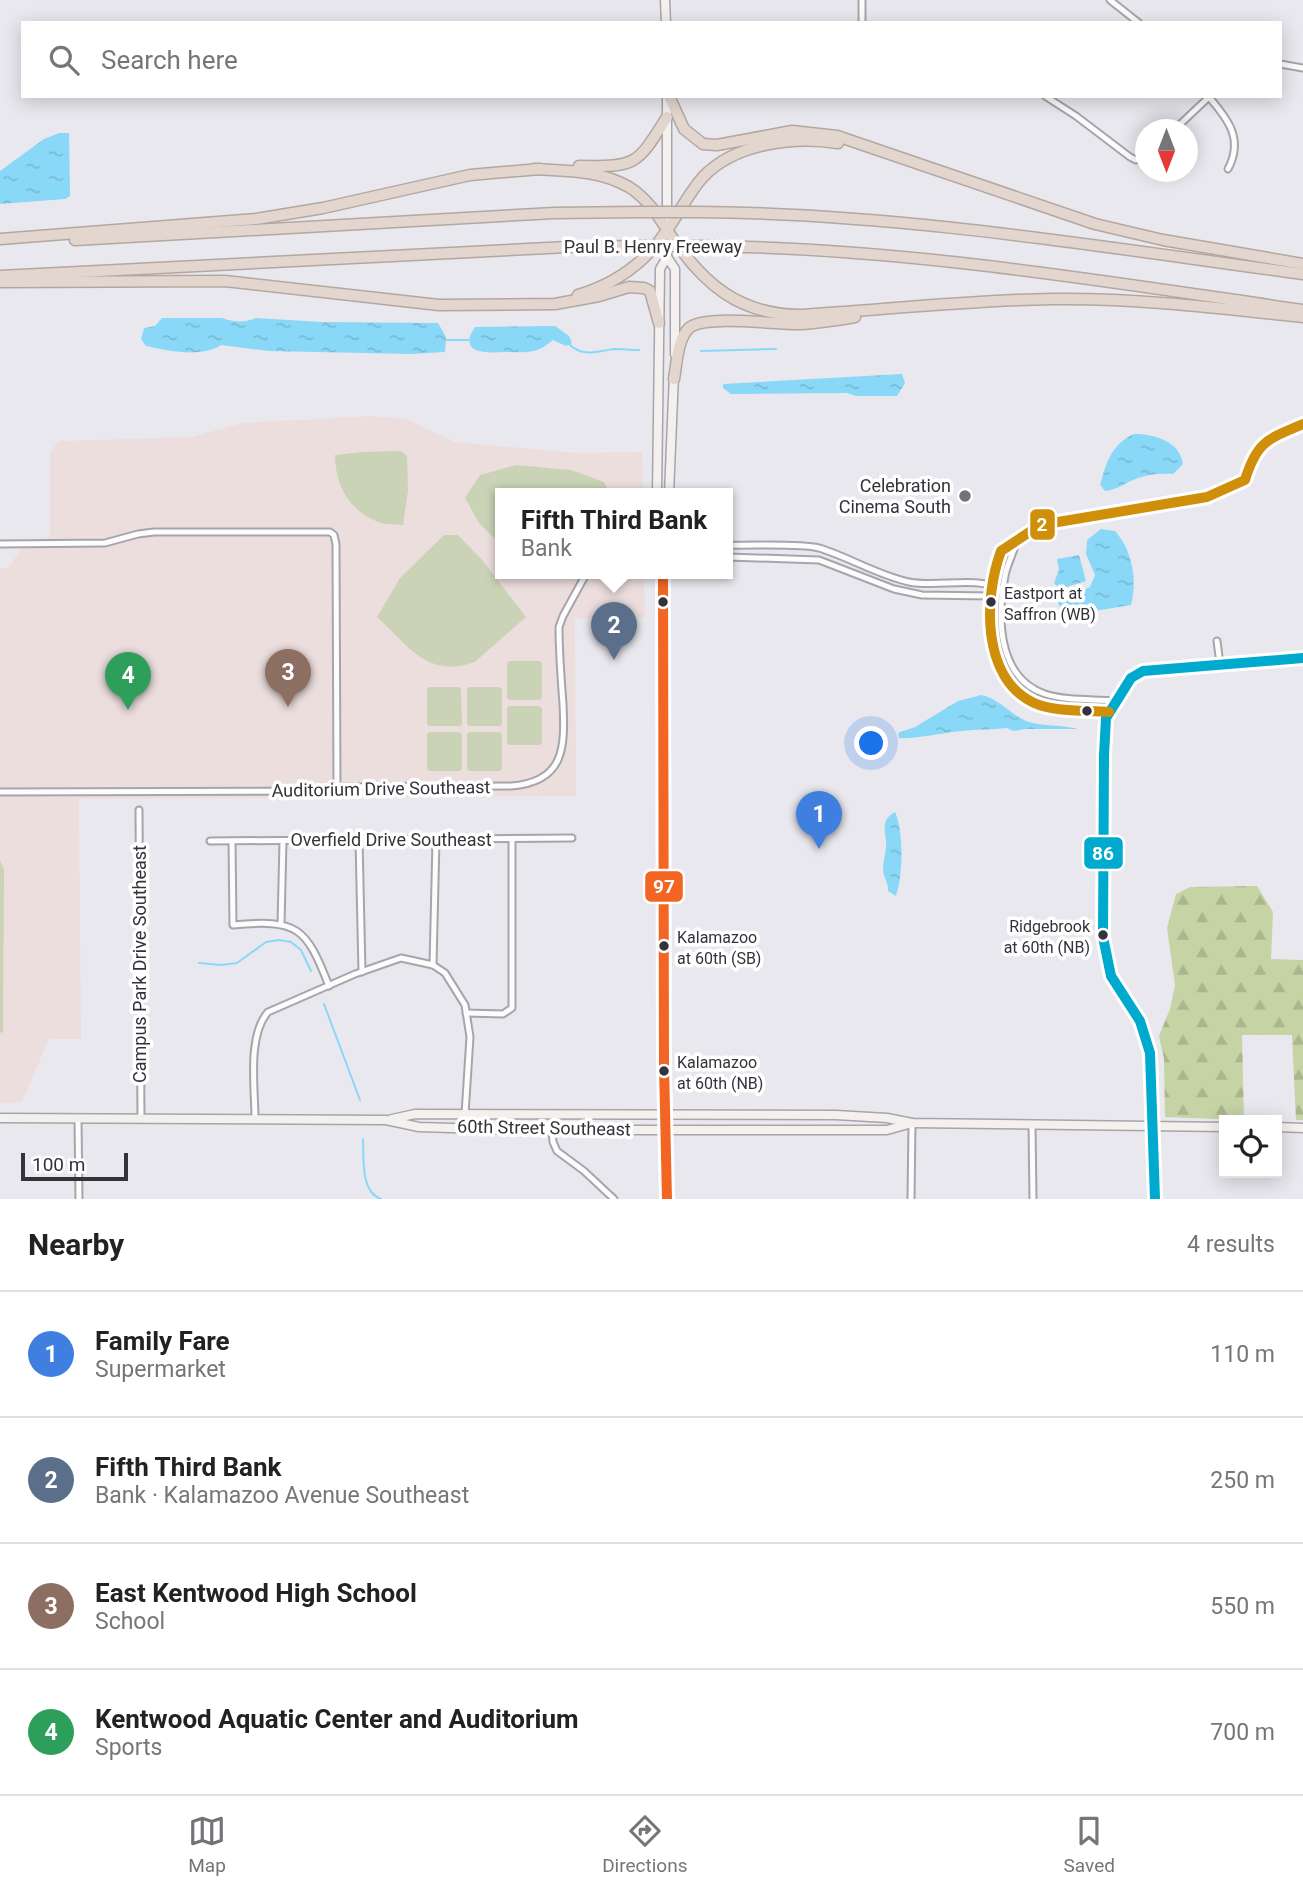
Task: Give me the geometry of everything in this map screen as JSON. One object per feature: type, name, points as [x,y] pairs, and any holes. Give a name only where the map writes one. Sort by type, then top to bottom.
[{"type":"highway","points":[[669,98],[684,130],[703,144],[717,145],[778,132],[806,131],[857,142],[1095,224],[1163,240],[1303,264]]},
{"type":"highway","points":[[0,241],[277,217],[477,174],[629,164],[646,151],[667,117]]},
{"type":"highway","points":[[516,304],[570,297],[614,281],[646,257],[705,175],[729,158],[758,147],[797,141],[825,141],[910,162]]},
{"type":"highway","points":[[534,169],[592,173],[616,181],[639,195],[708,282],[730,298],[756,309],[797,315],[993,301],[1085,299],[1172,303],[1303,317]]},
{"type":"highway","name":"Paul B. Henry Freeway","points":[[0,241],[542,214],[790,214],[913,223],[1303,274]]},
{"type":"highway","name":"Paul B. Henry Freeway","points":[[0,276],[566,247],[793,248],[897,256],[1303,310]]},
{"type":"highway","points":[[0,282],[202,280],[263,284],[439,305],[561,303],[629,287],[644,288],[652,295],[659,323]]},
{"type":"highway","points":[[674,379],[683,336],[700,322],[800,324],[911,307]]},
{"type":"main road","points":[[666,0],[666,21]]},
{"type":"main road","points":[[657,488],[660,269],[667,257],[668,230],[668,98]]},
{"type":"main road","points":[[667,257],[675,269],[669,488]]},
{"type":"main road","points":[[663,579],[667,1199]]},
{"type":"main road","points":[[528,1130],[531,1122],[554,1113]]},
{"type":"main road","name":"60th Street Southeast","points":[[386,1120],[415,1114],[799,1115],[887,1118],[912,1124],[1219,1127]]},
{"type":"main road","points":[[785,1130],[794,1125],[799,1115]]},
{"type":"main road","name":"60th Street Southeast","points":[[0,1118],[386,1120],[419,1126],[528,1130],[887,1130],[912,1124]]},
{"type":"main road","points":[[1282,1127],[1303,1128]]},
{"type":"street","points":[[862,0],[862,21]]},
{"type":"street","points":[[1110,0],[1120,3],[1137,21]]},
{"type":"street","points":[[1282,64],[1303,68]]},
{"type":"street","points":[[1048,98],[1135,160]]},
{"type":"street","points":[[1186,119],[1208,98]]},
{"type":"street","points":[[1210,98],[1222,112],[1236,144],[1235,156],[1228,169]]},
{"type":"street","points":[[1109,712],[1048,708],[1031,702],[1016,690],[1002,671],[991,634],[992,585],[1001,551],[1040,525],[1207,497],[1245,480],[1252,457],[1264,443],[1303,424]]},
{"type":"street","points":[[0,544],[105,543],[154,532],[330,532],[336,544],[338,787]]},
{"type":"street","points":[[1017,540],[1003,590],[1004,647],[1007,659],[1024,682],[1041,692],[1052,696],[1115,701]]},
{"type":"street","points":[[733,545],[814,547],[907,581],[923,584],[992,585],[1003,590]]},
{"type":"street","points":[[733,557],[819,560],[922,596],[991,596],[1003,590]]},
{"type":"street","name":"Auditorium Drive Southeast","points":[[0,792],[315,791],[338,787],[527,785],[544,776],[561,757],[564,741],[559,628],[583,579]]},
{"type":"street","points":[[1217,641],[1220,664]]},
{"type":"street","points":[[1155,1199],[1152,1069],[1140,1021],[1111,976],[1103,937],[1106,718],[1131,678],[1143,671],[1303,658]]},
{"type":"street","name":"Campus Park Drive Southeast","points":[[139,810],[141,1119]]},
{"type":"street","name":"Overfield Drive Southeast","points":[[210,841],[572,838]]},
{"type":"street","points":[[466,1013],[503,1014],[512,1008],[512,839]]},
{"type":"street","points":[[359,840],[362,972]]},
{"type":"street","points":[[433,965],[436,840]]},
{"type":"street","points":[[232,841],[233,925],[281,924],[296,929],[308,940],[317,955],[329,986]]},
{"type":"street","points":[[281,924],[283,841]]},
{"type":"street","points":[[256,1119],[256,1035],[268,1012],[401,958],[433,965],[445,973],[465,1005],[470,1037],[465,1114]]},
{"type":"street","points":[[78,1118],[79,1199]]},
{"type":"street","points":[[911,1199],[912,1124]]},
{"type":"street","points":[[1032,1125],[1033,1199]]},
{"type":"street","points":[[552,1129],[557,1151],[614,1199]]},
{"type":"shaded area","points":[[371,416],[406,419],[455,442],[577,453],[642,452],[643,488],[495,488],[495,579],[644,579],[645,617],[575,619],[576,796],[79,799],[81,1039],[49,1039],[22,1102],[0,1103],[0,568],[8,568],[22,548],[34,540],[50,537],[50,452],[59,441],[192,437],[242,423]]},
{"type":"green space","points":[[401,451],[407,456],[408,491],[403,525],[386,524],[366,516],[351,503],[337,476],[335,455]]},
{"type":"green space","points":[[516,465],[571,470],[604,482],[607,488],[495,488],[495,539],[479,523],[465,498],[480,475]]},
{"type":"green space","points":[[444,535],[458,535],[483,561],[526,617],[475,662],[458,666],[431,663],[409,648],[377,617],[400,578]]},
{"type":"green space","points":[[509,661],[542,663],[540,700],[507,698]]},
{"type":"green space","points":[[429,687],[461,689],[460,726],[427,724]]},
{"type":"green space","points":[[469,687],[502,689],[500,726],[467,724]]},
{"type":"green space","points":[[509,706],[542,708],[540,745],[507,743]]},
{"type":"green space","points":[[429,732],[462,734],[460,771],[427,769]]},
{"type":"green space","points":[[469,732],[502,734],[500,771],[467,769]]},
{"type":"green space","points":[[0,860],[4,870],[3,1032],[0,1033]]},
{"type":"green space","points":[[1257,886],[1273,912],[1271,959],[1303,960],[1303,1120],[1296,1120],[1292,1035],[1242,1035],[1244,1115],[1219,1115],[1219,1119],[1165,1117],[1164,1059],[1159,1036],[1170,1009],[1175,985],[1167,928],[1176,894],[1190,887]]},
{"type":"water","points":[[59,133],[69,133],[70,196],[65,199],[0,204],[0,171],[44,139]]},
{"type":"water","points":[[162,318],[438,323],[446,337],[445,352],[410,354],[269,351],[221,345],[204,351],[185,352],[146,346],[141,339],[144,328],[155,326]]},
{"type":"water","points":[[555,326],[569,336],[572,343],[566,346],[553,340],[534,351],[483,352],[472,347],[470,342],[475,327]]},
{"type":"water","points":[[902,374],[905,383],[897,396],[856,396],[847,393],[731,394],[723,388],[723,384]]},
{"type":"water","points":[[1134,434],[1165,440],[1177,450],[1183,464],[1173,474],[1146,476],[1105,491],[1100,485],[1111,455],[1120,443]]},
{"type":"water","points":[[1101,529],[1115,531],[1126,547],[1134,586],[1131,605],[1070,615],[1062,613],[1058,602],[1090,587],[1095,575],[1086,554],[1087,540]]},
{"type":"water","points":[[1079,555],[1086,581],[1060,589],[1054,583],[1059,570],[1057,559]]},
{"type":"water","points":[[981,695],[993,699],[1026,721],[1077,729],[1013,731],[1007,728],[899,738],[898,733],[915,727],[958,701]]},
{"type":"water","points":[[895,812],[902,854],[896,896],[888,891],[883,869],[885,825]]},
{"type":"waterway","points":[[446,340],[469,340]]},
{"type":"waterway","points":[[569,344],[585,352],[639,350]]},
{"type":"waterway","points":[[701,351],[776,349]]},
{"type":"waterway","points":[[199,963],[237,963],[266,942],[279,940],[291,942],[301,950],[311,971]]},
{"type":"waterway","points":[[324,1004],[360,1100]]},
{"type":"waterway","points":[[363,1139],[366,1182],[374,1195],[381,1199]]},
{"type":"transit line","name":"2","points":[[1109,712],[1042,706],[1017,691],[1004,675],[991,635],[990,613],[995,570],[1001,551],[1040,525],[1207,497],[1245,480],[1254,457],[1265,443],[1303,424]]},
{"type":"transit line","name":"97","points":[[663,579],[664,1066],[667,1199]]},
{"type":"transit line","name":"86","points":[[1155,1199],[1150,1053],[1140,1021],[1111,976],[1103,937],[1106,718],[1131,678],[1143,671],[1303,658]]},
{"type":"place","name":"Celebration Cinema South","points":[[965,496]]},
{"type":"place","name":"Eastport at Saffron (WB)","points":[[991,602]]},
{"type":"place","name":"Fifth Third Bank","points":[[614,660]]},
{"type":"place","name":"East Kentwood High School","points":[[288,707]]},
{"type":"place","name":"Kentwood Aquatic Center and Auditorium","points":[[128,710]]},
{"type":"place","name":"Family Fare","points":[[819,849]]},
{"type":"place","name":"Ridgebrook at 60th (NB)","points":[[1103,935]]},
{"type":"place","name":"Kalamazoo at 60th (SB)","points":[[664,946]]},
{"type":"place","name":"Kalamazoo at 60th (NB)","points":[[664,1071]]}]
